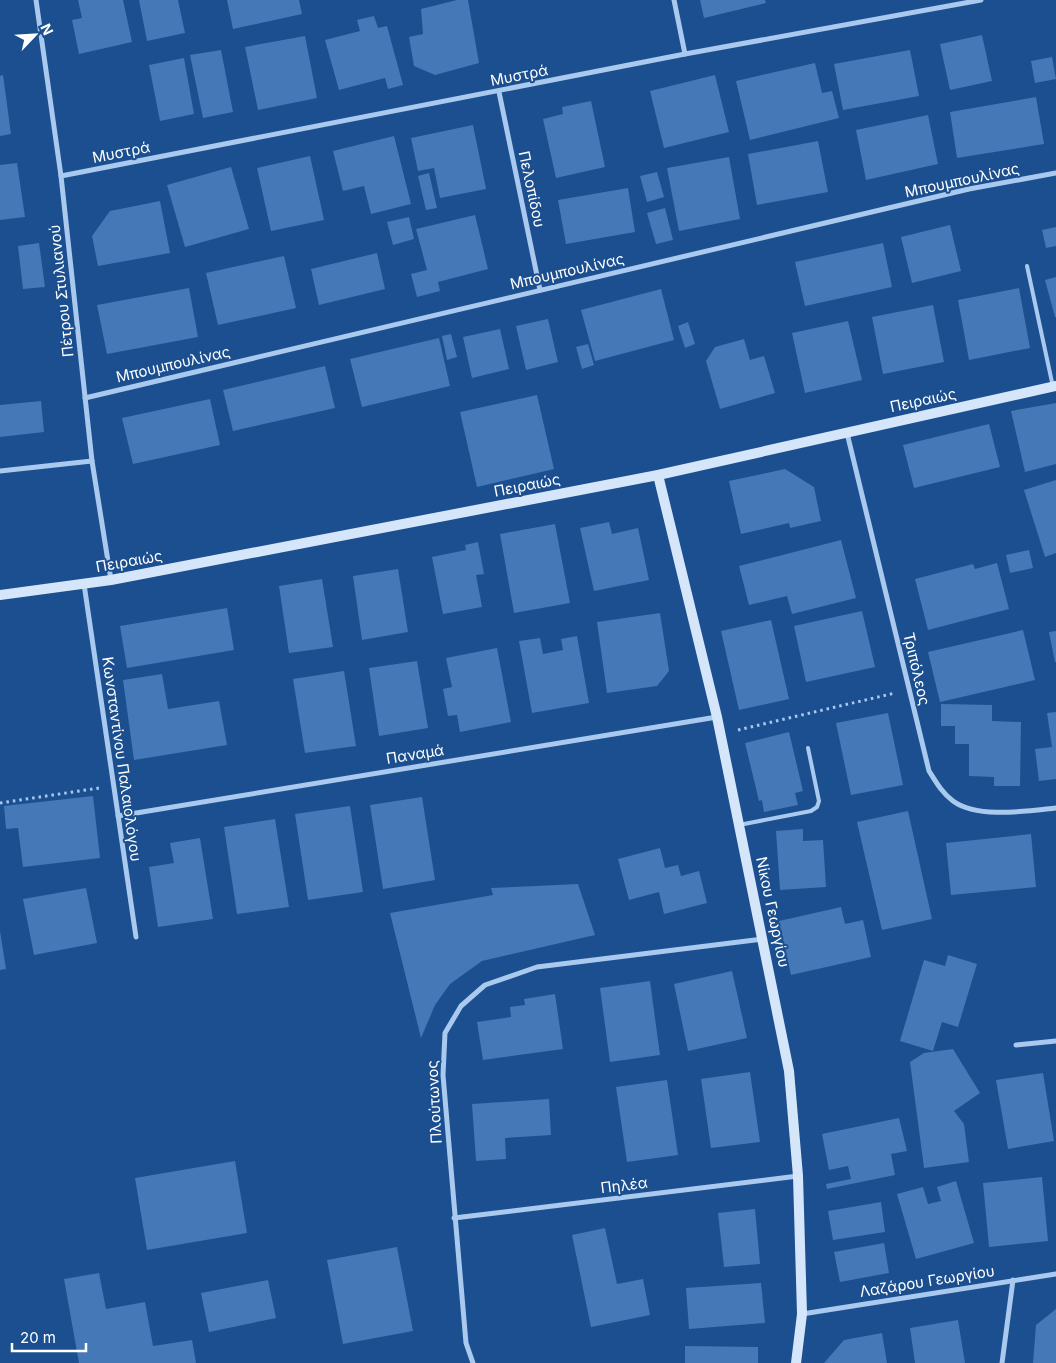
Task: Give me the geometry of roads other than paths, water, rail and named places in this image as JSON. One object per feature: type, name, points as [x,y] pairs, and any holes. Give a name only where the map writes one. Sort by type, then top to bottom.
[{"type":"street","name":"Πέτρου Στυλιανού","points":[[36,0],[61,176],[92,461],[111,580]]},
{"type":"street","points":[[674,0],[685,54]]},
{"type":"street","name":"Μυστρά","points":[[61,176],[499,92],[685,54],[981,0]]},
{"type":"street","name":"Πελοπίδου","points":[[499,92],[540,290]]},
{"type":"street","name":"Μπουμπουλίνας","points":[[85,398],[969,189],[1056,173]]},
{"type":"street","name":"Πειραιώς","points":[[0,595],[111,580],[658,475],[1054,386]]},
{"type":"street","name":"Τριπόλεος","points":[[847,432],[929,771],[939,788],[954,802],[990,812],[1056,808]]},
{"type":"street","points":[[0,471],[92,461]]},
{"type":"street","name":"Νίκου Γεωργίου","points":[[658,475],[721,734],[788,1071],[798,1176],[802,1314],[796,1363]]},
{"type":"street","name":"Κωνσταντίνου Παλαιολόγου","points":[[84,584],[136,938]]},
{"type":"street","name":"Παναμά","points":[[118,816],[717,717]]},
{"type":"street","name":"Πλούτωνος","points":[[473,1363],[466,1343],[442,1075],[445,1033],[462,1006],[484,985],[537,967],[763,939]]},
{"type":"street","points":[[1016,1045],[1056,1041]]},
{"type":"street","name":"Πηλέα","points":[[454,1218],[798,1176]]},
{"type":"street","name":"Λαζάρου Γεωργίου","points":[[802,1314],[1056,1274]]},
{"type":"street","points":[[1002,1363],[1014,1280]]},
{"type":"lane","points":[[1027,266],[1054,386]]},
{"type":"lane","points":[[739,825],[811,810],[817,807],[819,801],[808,748]]}]
